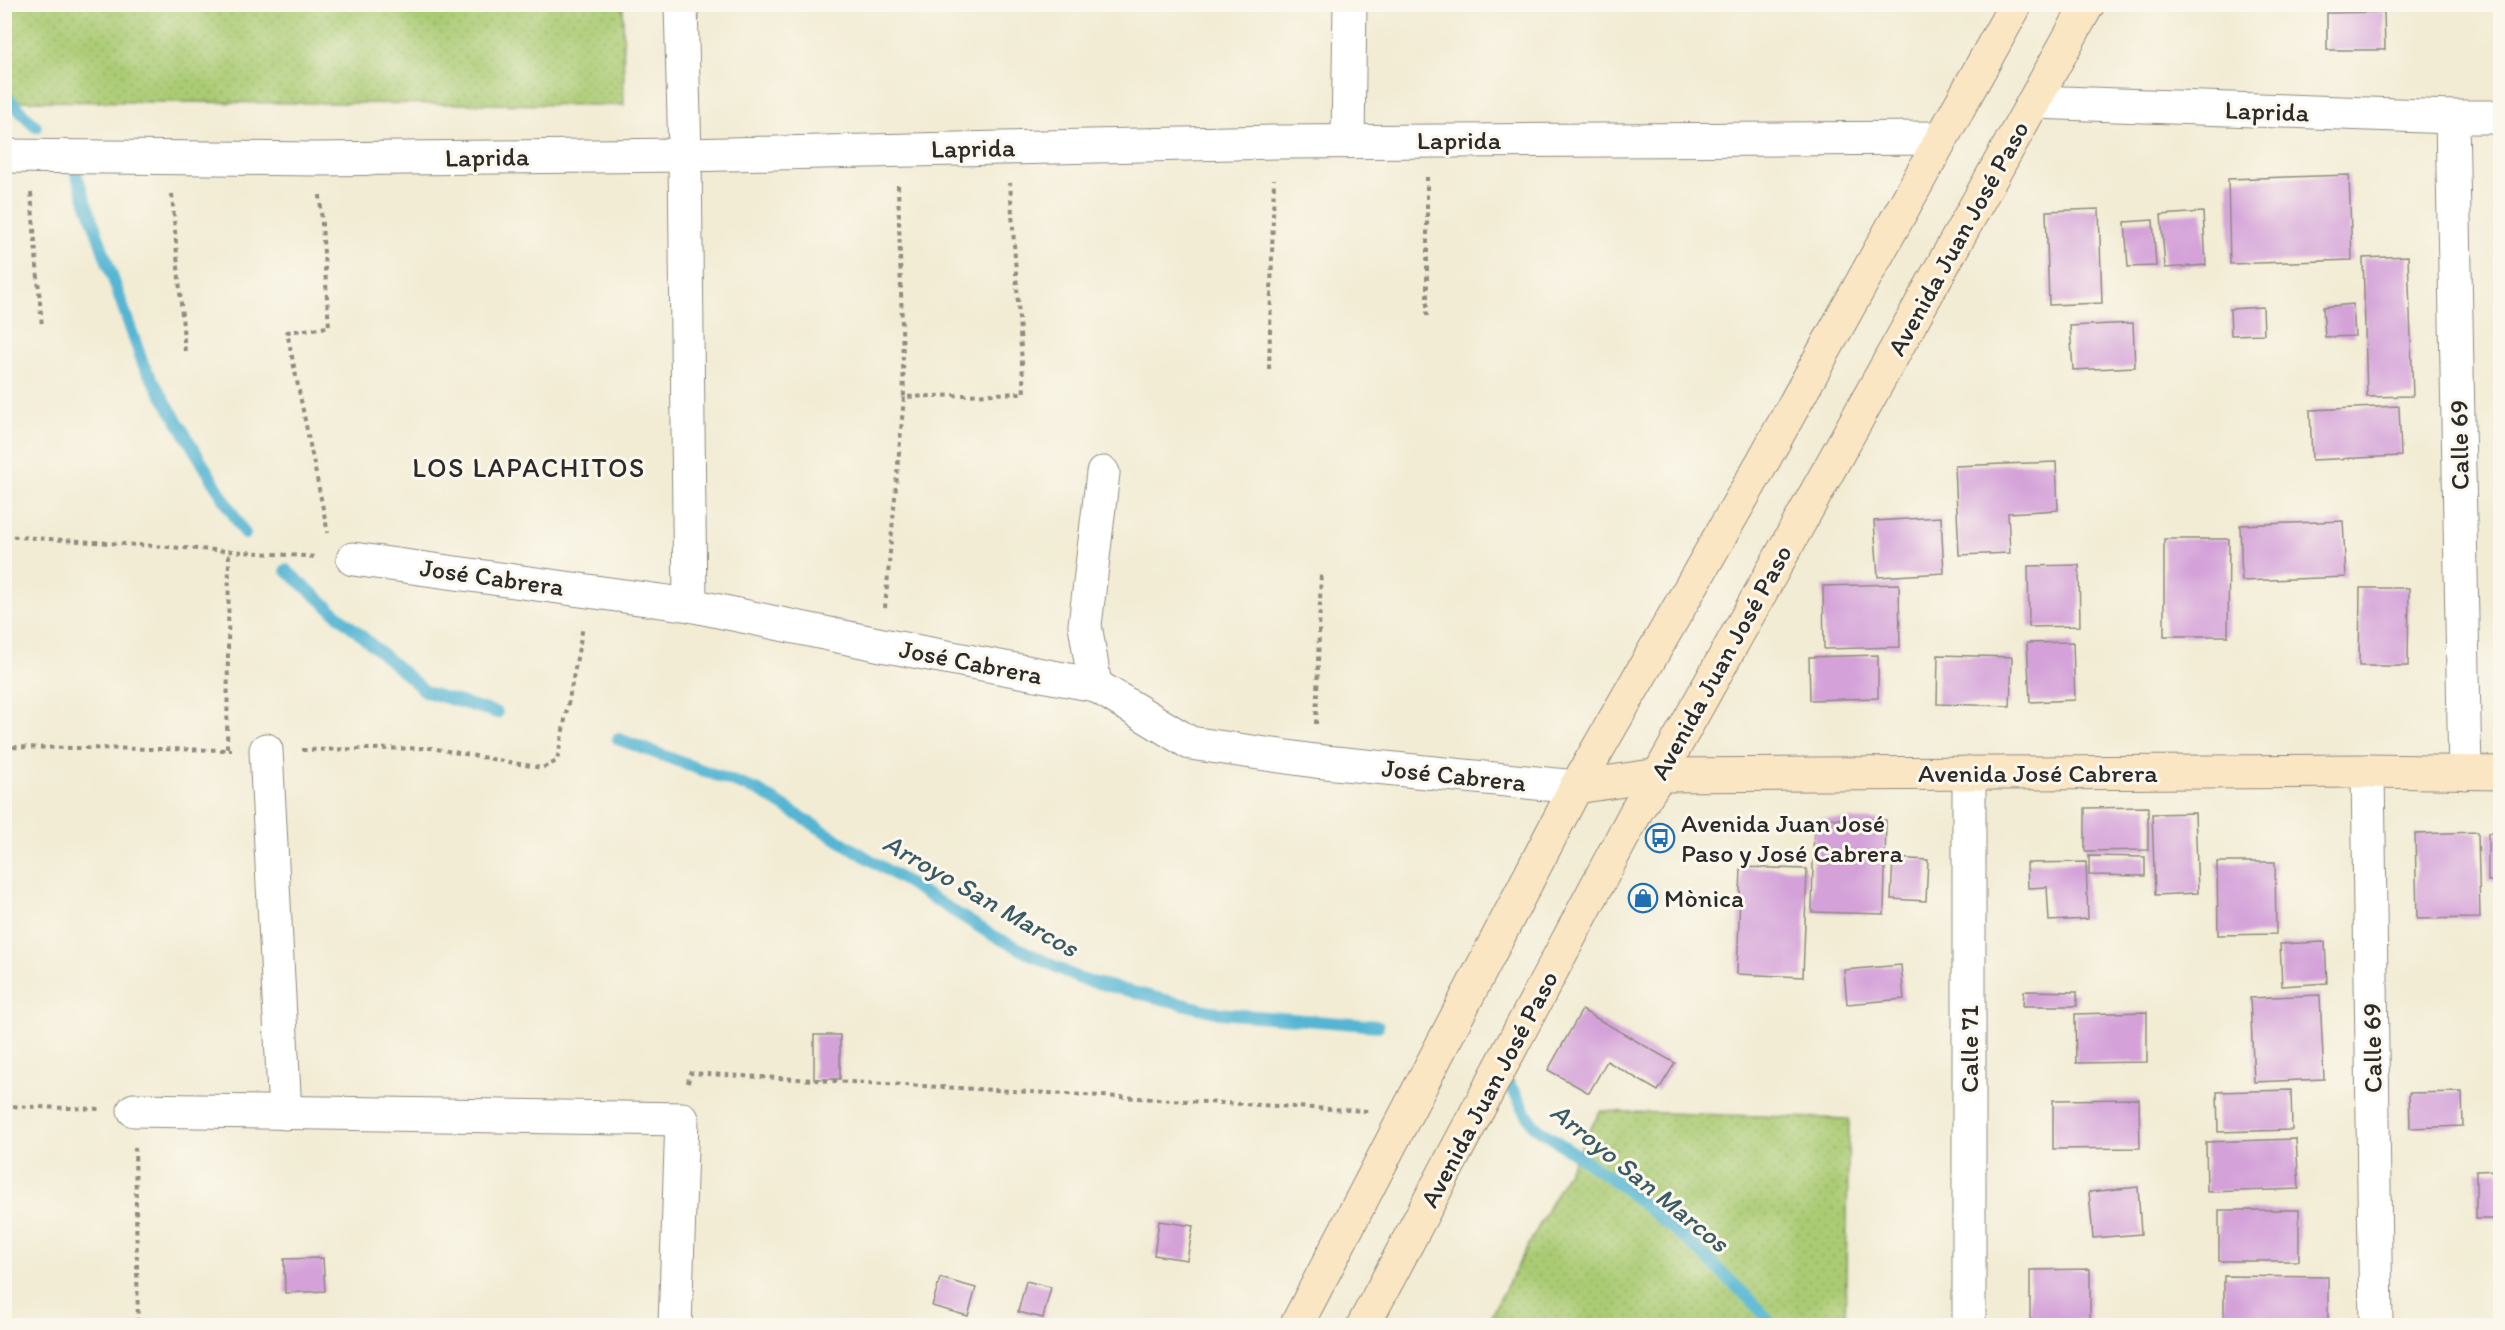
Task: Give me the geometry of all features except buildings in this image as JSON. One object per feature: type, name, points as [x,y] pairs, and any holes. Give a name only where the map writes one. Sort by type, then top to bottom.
[{"type":"main road","points":[[1296,1326],[1576,787],[1762,463],[2016,4]]},
{"type":"main road","name":"Avenida Juan José Paso","points":[[1364,1326],[1632,820],[2088,4]]},
{"type":"main road","name":"Avenida José Cabrera","points":[[1576,787],[1659,775],[2368,771],[2500,773]]},
{"type":"street","points":[[681,4],[686,155],[690,605]]},
{"type":"street","points":[[1348,141],[1350,4]]},
{"type":"street","name":"Laprida","points":[[2034,102],[2500,117]]},
{"type":"street","name":"Calle 69","points":[[2452,117],[2465,773]]},
{"type":"street","name":"Laprida","points":[[16,156],[318,159],[686,155],[1348,141],[1942,138]]},
{"type":"street","points":[[1095,686],[1085,625],[1103,472]]},
{"type":"street","name":"José Cabrera","points":[[343,558],[690,605],[1095,686],[1190,743],[1315,761],[1576,787]]},
{"type":"street","points":[[266,750],[285,1113]]},
{"type":"street","name":"Calle 69","points":[[2368,771],[2376,1326]]},
{"type":"street","name":"Calle 71","points":[[1969,773],[1969,1326]]},
{"type":"street","points":[[134,1110],[682,1119],[675,1326]]},
{"type":"path","points":[[1427,140],[1427,316]]},
{"type":"path","points":[[1269,369],[1275,142]]},
{"type":"path","points":[[904,397],[1024,393],[1008,147]]},
{"type":"path","points":[[882,645],[904,397],[897,150]]},
{"type":"path","points":[[16,156],[42,327]]},
{"type":"path","points":[[168,158],[185,352]]},
{"type":"path","points":[[4,536],[343,558],[287,332],[329,327],[318,159]]},
{"type":"path","points":[[227,750],[229,551]]},
{"type":"path","points":[[1315,761],[1321,572]]},
{"type":"path","points":[[4,747],[227,750],[431,748],[542,768],[557,761],[590,591]]},
{"type":"path","points":[[682,1119],[690,1073],[1407,1114]]},
{"type":"path","points":[[4,1106],[134,1110],[138,1326]]},
{"type":"green space","points":[[5,4],[623,5],[624,105],[5,101]]},
{"type":"green space","points":[[1600,1111],[1849,1119],[1845,1325],[1486,1325]]},
{"type":"waterway","name":"Arroyo San Marcos","points":[[4,94],[36,127]]},
{"type":"waterway","name":"Arroyo San Marcos","points":[[76,173],[143,364],[245,534]]},
{"type":"waterway","name":"Arroyo San Marcos","points":[[286,570],[426,692],[497,713]]},
{"type":"waterway","name":"Arroyo San Marcos","points":[[618,739],[759,791],[992,935],[1080,979],[1219,1013],[1378,1026]]},
{"type":"waterway","name":"Arroyo San Marcos","points":[[1510,1085],[1534,1126],[1612,1179],[1688,1241],[1752,1301],[1773,1326]]},
{"type":"place","name":"Avenida Juan José Paso y José Cabrera","points":[[1660,838]]},
{"type":"place","name":"Mònica","points":[[1643,898]]},
{"type":"district","name":"LOS LAPACHITOS","points":[[529,467]]}]
